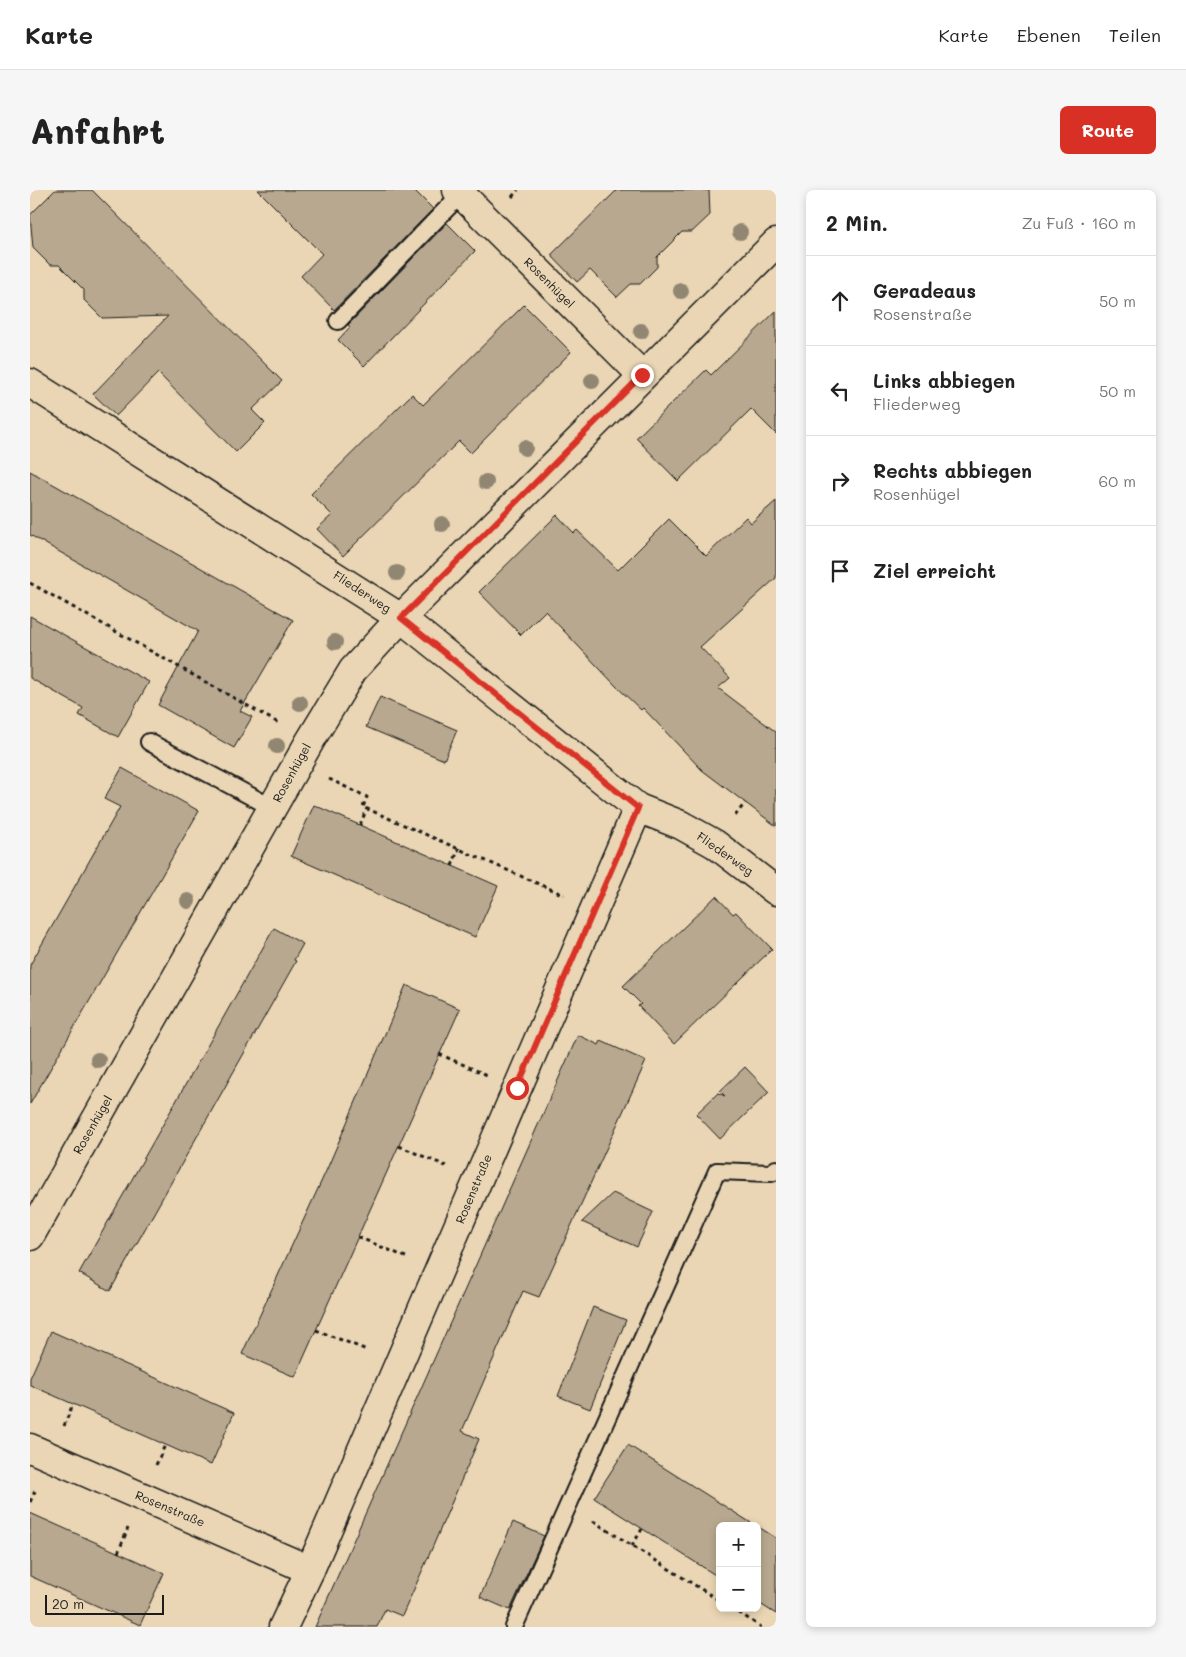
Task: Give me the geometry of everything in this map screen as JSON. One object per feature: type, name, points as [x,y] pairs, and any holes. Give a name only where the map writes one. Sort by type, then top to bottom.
[{"type":"street","name":"Rosenhügel","points":[[459,192],[642,375]]},
{"type":"street","name":"Rosenhügel","points":[[30,1236],[304,752],[353,670],[401,618],[776,243]]},
{"type":"street","name":"Fliederweg","points":[[30,383],[401,618],[638,808],[681,825],[715,844],[776,891]]},
{"type":"street","name":"Rosenstraße","points":[[283,1627],[310,1570],[638,808]]},
{"type":"street","name":"Rosenstraße","points":[[30,1448],[310,1570]]},
{"type":"lane","points":[[338,320],[459,192]]},
{"type":"lane","points":[[149,742],[273,808]]},
{"type":"lane","points":[[514,1627],[717,1171],[772,1173],[776,1169]]},
{"type":"path","points":[[30,584],[304,752],[367,797],[364,807],[594,908]]},
{"type":"path","points":[[360,825],[367,808]]},
{"type":"path","points":[[452,866],[459,848]]},
{"type":"path","points":[[439,1054],[517,1088]]},
{"type":"path","points":[[399,1146],[478,1180]]},
{"type":"path","points":[[358,1237],[438,1271]]},
{"type":"path","points":[[316,1330],[399,1363]]},
{"type":"path","points":[[568,1505],[716,1598]]},
{"type":"path","points":[[632,1546],[642,1529]]},
{"type":"path","points":[[738,1612],[761,1627]]},
{"type":"building","points":[[55,190],[92,190],[282,381],[252,410],[265,423],[236,452],[158,373],[116,416],[93,394],[168,316],[102,318],[84,300],[84,290],[59,265],[50,265],[33,248],[30,215]]},
{"type":"building","points":[[258,190],[414,190],[433,209],[334,310],[301,276],[322,254]]},
{"type":"building","points":[[617,190],[709,190],[710,215],[692,232],[682,232],[657,257],[657,267],[640,284],[631,284],[617,297],[590,270],[577,282],[551,255]]},
{"type":"building","points":[[447,223],[475,251],[364,366],[338,340],[350,327],[348,325]]},
{"type":"building","points":[[524,305],[571,352],[471,453],[459,441],[343,556],[317,529],[332,515],[311,494],[412,394],[423,405]]},
{"type":"building","points":[[776,311],[776,434],[751,409],[678,481],[636,438],[706,370],[711,375]]},
{"type":"building","points":[[30,471],[293,620],[240,711],[252,717],[234,748],[158,705],[198,631],[30,535]]},
{"type":"building","points":[[776,501],[776,578],[700,647],[730,678],[718,688],[776,732],[776,826],[702,770],[643,708],[641,710],[617,687],[545,611],[521,635],[479,592],[557,515],[574,533],[577,530],[618,570],[669,519],[706,556],[746,517],[751,523]]},
{"type":"building","points":[[30,616],[149,682],[118,737],[79,715],[83,708],[30,678]]},
{"type":"building","points":[[380,697],[457,730],[444,760],[366,727]]},
{"type":"building","points":[[122,768],[199,811],[30,1104],[30,965],[120,807],[104,799]]},
{"type":"building","points":[[314,805],[498,886],[475,937],[291,856]]},
{"type":"building","points":[[716,896],[733,914],[736,912],[772,949],[674,1044],[638,1006],[641,1004],[623,986]]},
{"type":"building","points":[[274,928],[303,944],[294,960],[296,961],[110,1291],[79,1273]]},
{"type":"building","points":[[406,985],[460,1009],[295,1377],[242,1354],[327,1169]]},
{"type":"building","points":[[578,1035],[599,1045],[601,1041],[646,1061],[539,1297],[523,1291],[462,1431],[479,1439],[427,1560],[402,1616],[385,1609],[377,1627],[315,1627]]},
{"type":"building","points":[[745,1067],[769,1092],[720,1139],[696,1114],[718,1093],[725,1096],[720,1091]]},
{"type":"building","points":[[613,1193],[653,1212],[637,1247],[582,1222]]},
{"type":"building","points":[[593,1307],[626,1320],[590,1409],[558,1396]]},
{"type":"building","points":[[51,1331],[234,1413],[211,1465],[30,1385],[30,1378]]},
{"type":"building","points":[[628,1445],[750,1522],[716,1522],[716,1575],[594,1498]]},
{"type":"building","points":[[30,1513],[164,1573],[140,1625],[30,1576]]},
{"type":"building","points":[[513,1522],[544,1536],[510,1610],[480,1597]]},
{"type":"building","points":[[761,1529],[776,1538],[776,1614],[761,1605]]},
{"type":"route","points":[[517,1088],[638,808],[401,618],[642,375]]}]
